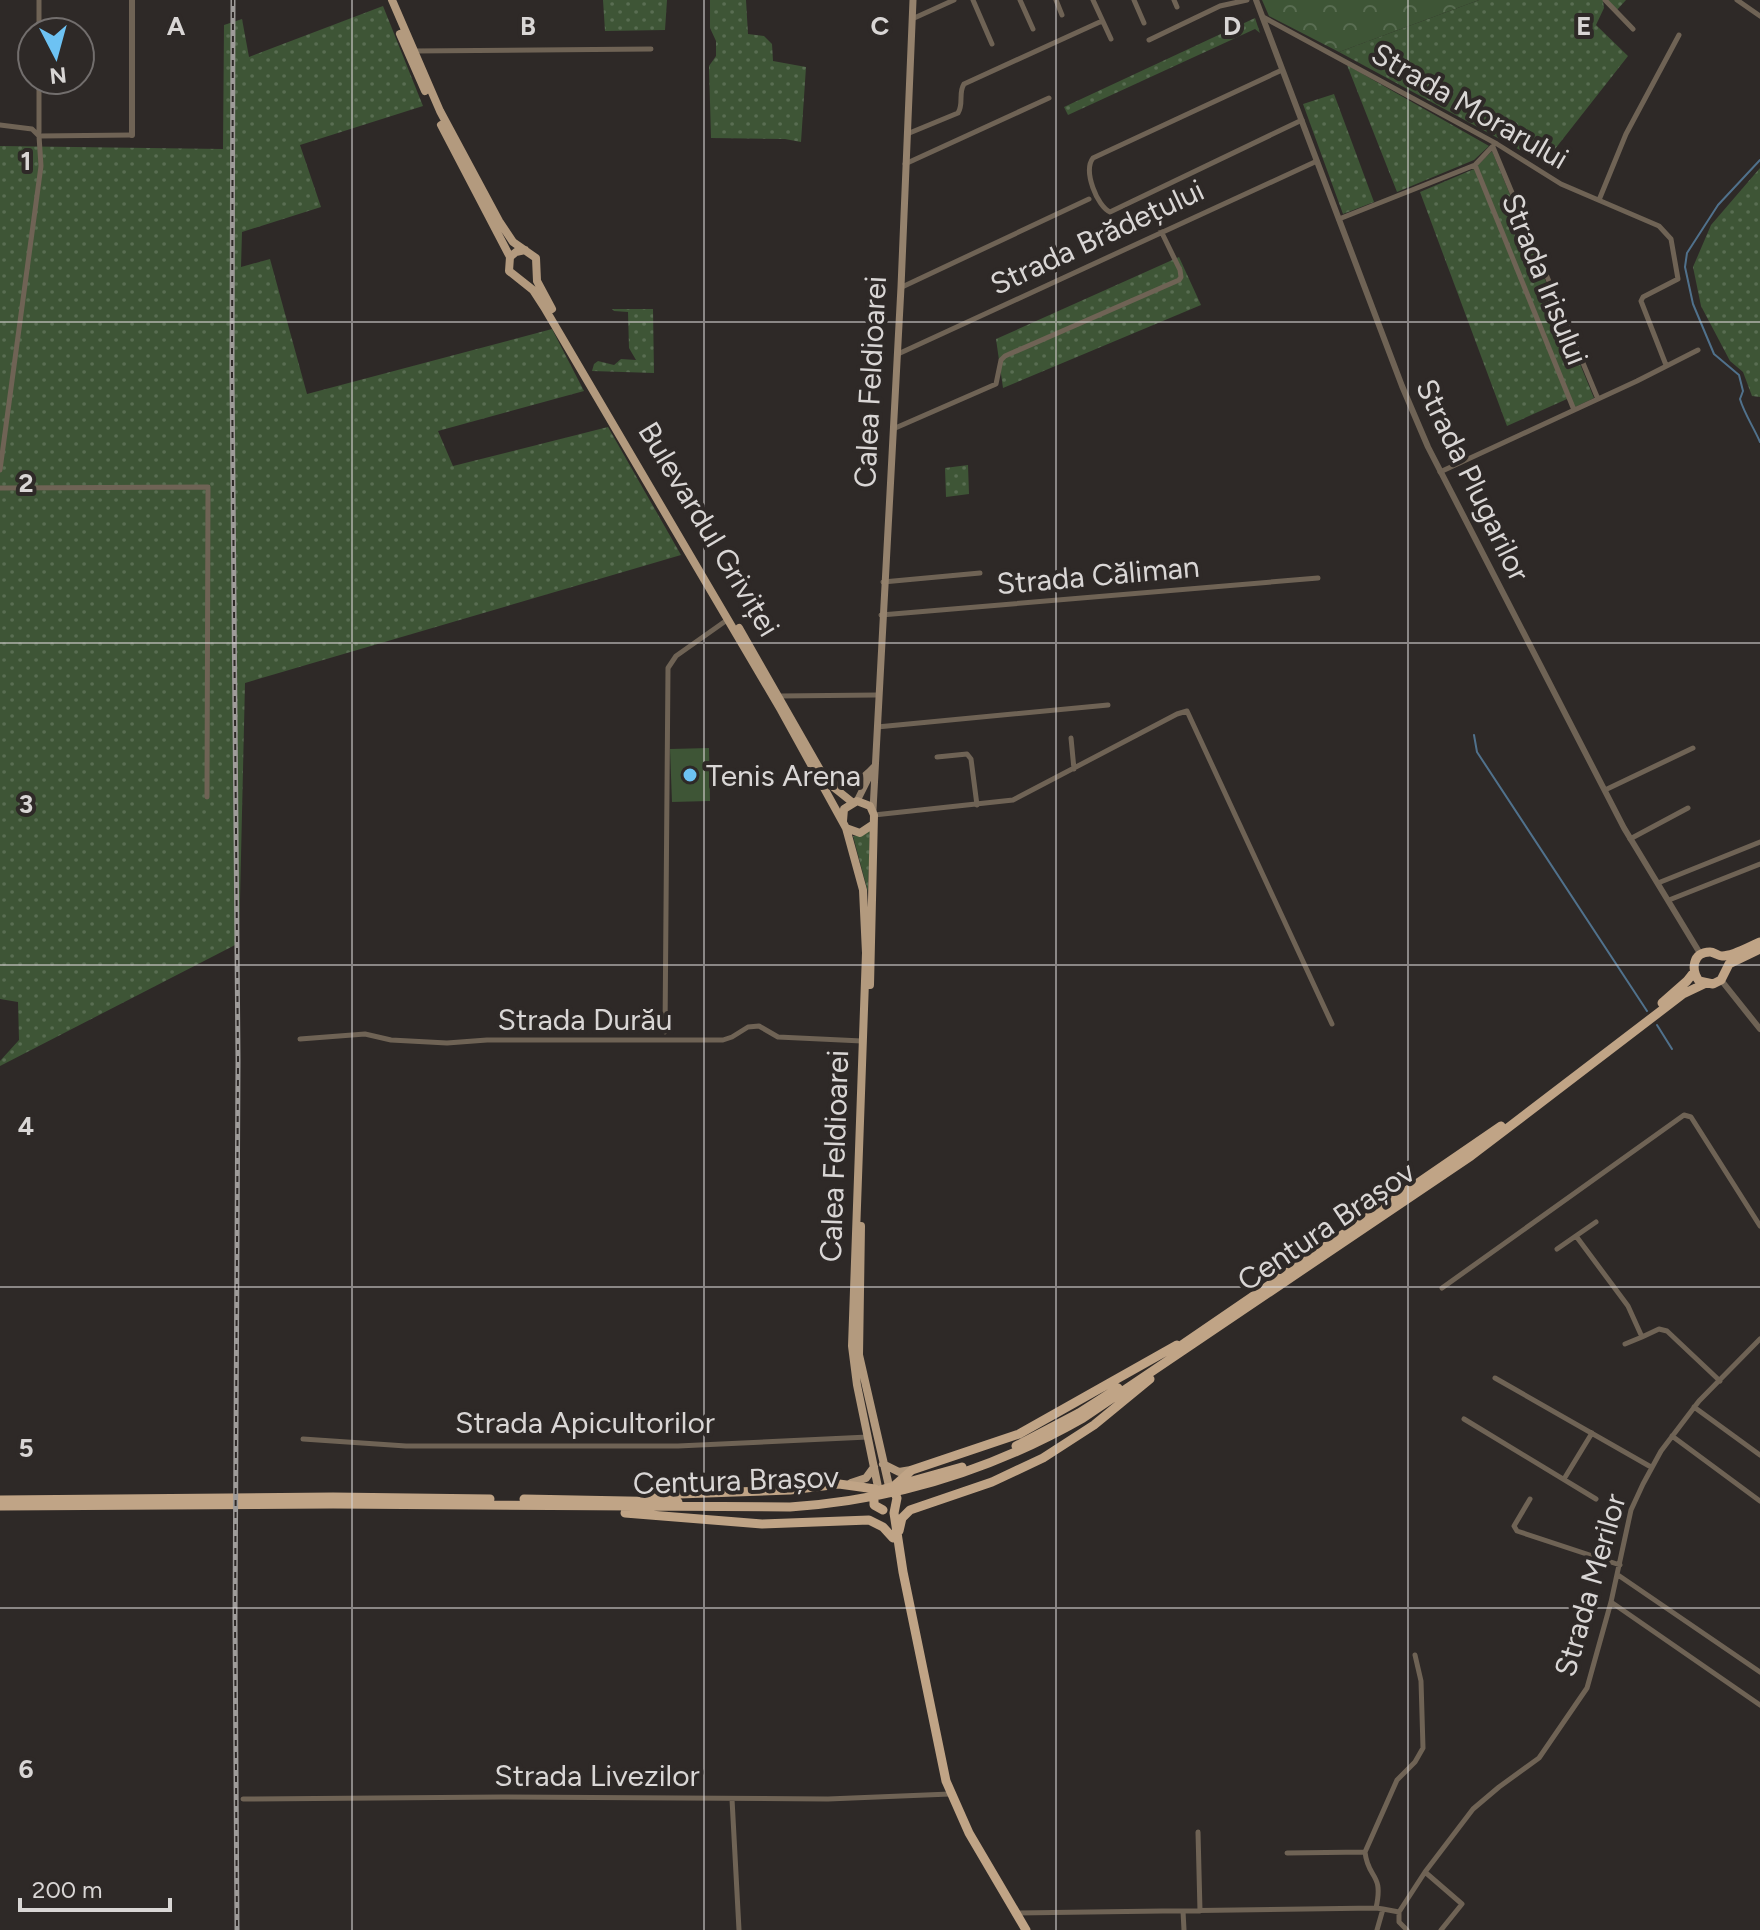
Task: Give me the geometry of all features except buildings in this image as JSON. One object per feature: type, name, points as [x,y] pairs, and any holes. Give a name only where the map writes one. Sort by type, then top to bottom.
[{"type":"highway","points":[[1720,956],[1760,942]]},
{"type":"highway","points":[[1721,980],[1726,967],[1760,949]]},
{"type":"highway","points":[[1701,955],[1711,952],[1720,956],[1726,967]]},
{"type":"highway","name":"Centura Brașov","points":[[0,1506],[333,1500],[751,1505],[847,1502],[911,1489],[1029,1447],[1074,1424],[1515,1116],[1664,1001],[1694,972],[1695,962],[1701,955]]},
{"type":"highway","points":[[1694,972],[1704,984]]},
{"type":"highway","name":"Centura Brașov","points":[[1200,1337],[1471,1156],[1683,994],[1721,980]]},
{"type":"highway","points":[[896,1538],[872,1501],[883,1488],[912,1470],[1019,1434],[1200,1337]]},
{"type":"highway","points":[[896,1538],[902,1518],[910,1510],[992,1482],[1067,1445],[1200,1337]]},
{"type":"highway","points":[[598,1504],[646,1495],[790,1490],[839,1484],[883,1488],[896,1502],[896,1538],[950,1794],[969,1833],[1026,1930]]},
{"type":"highway","name":"Centura Brașov","points":[[0,1500],[139,1502]]},
{"type":"highway","points":[[853,1520],[896,1502],[922,1505]]},
{"type":"highway","points":[[598,1504],[621,1513],[780,1525],[853,1520],[877,1523],[896,1538]]},
{"type":"main road","points":[[389,0],[450,131],[499,221],[513,242],[536,258],[537,271],[531,278],[520,280],[509,271],[510,257],[428,98],[389,0]]},
{"type":"main road","name":"Calea Feldioarei","points":[[883,1488],[864,1385],[858,1324],[873,926],[872,825],[877,695],[901,287],[913,0]]},
{"type":"main road","points":[[510,257],[525,250]]},
{"type":"main road","name":"Bulevardul Griviței","points":[[537,271],[539,287],[779,696],[845,826]]},
{"type":"main road","name":"Bulevardul Griviței","points":[[520,280],[533,290],[552,321],[823,781],[854,802]]},
{"type":"main road","points":[[823,781],[838,786],[855,783],[875,766]]},
{"type":"main road","name":"Calea Feldioarei","points":[[875,766],[854,802],[844,809],[845,826],[860,871],[865,908],[863,1041],[851,1325],[857,1385],[868,1437],[878,1465]]},
{"type":"main road","points":[[854,802],[866,803],[873,812]]},
{"type":"main road","points":[[845,826],[860,833],[872,825]]},
{"type":"main road","points":[[839,1484],[862,1481],[878,1465],[894,1471],[912,1470]]},
{"type":"street","points":[[0,125],[20,126],[39,134],[132,135],[132,0]]},
{"type":"street","points":[[912,19],[954,0]]},
{"type":"street","points":[[973,0],[992,44]]},
{"type":"street","points":[[1020,0],[1033,29]]},
{"type":"street","points":[[1056,0],[1062,15]]},
{"type":"street","points":[[1093,0],[1111,39]]},
{"type":"street","points":[[1134,0],[1144,23]]},
{"type":"street","points":[[1174,0],[1177,7]]},
{"type":"street","points":[[1149,40],[1220,6],[1247,0]]},
{"type":"street","name":"Strada Plugarilor","points":[[1256,0],[1402,386],[1440,472],[1630,839],[1701,955]]},
{"type":"street","points":[[1605,0],[1633,29]]},
{"type":"street","points":[[1737,0],[1760,16]]},
{"type":"street","name":"Strada Morarului","points":[[1262,16],[1561,184],[1659,226],[1671,239],[1679,277],[1643,297],[1642,304],[1666,365]]},
{"type":"street","points":[[907,134],[958,113],[964,84],[1102,21]]},
{"type":"street","points":[[1599,200],[1626,134],[1679,35]]},
{"type":"street","points":[[413,51],[651,49]]},
{"type":"street","points":[[1282,70],[1093,158],[1089,173],[1103,208],[1110,212],[1302,120]]},
{"type":"street","points":[[0,470],[41,166],[39,96]]},
{"type":"street","points":[[905,164],[1049,98]]},
{"type":"street","points":[[1339,219],[1475,165],[1495,146],[1598,399]]},
{"type":"street","name":"Strada Brădețului","points":[[897,354],[1317,161]]},
{"type":"street","name":"Strada Irisului","points":[[1475,165],[1574,410]]},
{"type":"street","points":[[901,287],[1089,199]]},
{"type":"street","points":[[892,430],[996,384],[1001,360],[1005,356],[1179,280],[1180,270],[1161,231]]},
{"type":"street","points":[[1440,472],[1698,350]]},
{"type":"street","points":[[0,488],[208,487],[207,797]]},
{"type":"street","points":[[883,582],[980,573]]},
{"type":"street","name":"Strada Căliman","points":[[881,615],[1318,578]]},
{"type":"street","name":"Bulevardul Griviței","points":[[665,1032],[668,668],[676,656],[728,620]]},
{"type":"street","points":[[779,696],[877,695]]},
{"type":"street","points":[[876,727],[1108,705]]},
{"type":"street","points":[[873,812],[977,805],[1022,797],[1187,711],[1332,1024]]},
{"type":"street","points":[[1071,738],[1074,769]]},
{"type":"street","points":[[1605,790],[1693,748]]},
{"type":"street","points":[[937,757],[967,754],[971,759],[977,805]]},
{"type":"street","points":[[1630,839],[1688,808]]},
{"type":"street","points":[[1658,883],[1760,842]]},
{"type":"street","points":[[1669,900],[1760,864]]},
{"type":"street","points":[[1721,980],[1760,1029]]},
{"type":"street","name":"Strada Durău","points":[[300,1039],[365,1034],[391,1040],[447,1043],[487,1040],[723,1040],[748,1027],[759,1026],[778,1037],[863,1041]]},
{"type":"street","points":[[1442,1288],[1684,1115],[1691,1117],[1760,1226]]},
{"type":"street","points":[[1557,1249],[1596,1222]]},
{"type":"street","points":[[1576,1236],[1628,1306],[1642,1337]]},
{"type":"street","points":[[1625,1344],[1659,1329],[1667,1331],[1720,1381]]},
{"type":"street","name":"Strada Merilor","points":[[1399,1912],[1473,1809],[1542,1755],[1589,1684],[1618,1575],[1631,1510],[1651,1467],[1694,1407],[1758,1344]]},
{"type":"street","points":[[1495,1378],[1651,1467]]},
{"type":"street","points":[[1694,1407],[1760,1455]]},
{"type":"street","points":[[1464,1419],[1596,1499]]},
{"type":"street","points":[[1564,1479],[1592,1433]]},
{"type":"street","points":[[1672,1436],[1760,1501]]},
{"type":"street","name":"Strada Apicultorilor","points":[[303,1439],[406,1446],[678,1446],[868,1437]]},
{"type":"street","points":[[1530,1499],[1514,1526],[1517,1531],[1620,1565]]},
{"type":"street","points":[[1618,1575],[1760,1672]]},
{"type":"street","points":[[1611,1602],[1760,1705]]},
{"type":"street","points":[[1377,1930],[1379,1884],[1365,1852],[1397,1780],[1415,1762],[1423,1748],[1421,1681],[1415,1655]]},
{"type":"street","name":"Strada Livezilor","points":[[243,1799],[732,1799],[950,1794]]},
{"type":"street","points":[[732,1799],[739,1930]]},
{"type":"street","points":[[1198,1832],[1200,1911]]},
{"type":"street","points":[[1287,1853],[1365,1852]]},
{"type":"street","points":[[1425,1872],[1462,1904],[1441,1930]]},
{"type":"street","points":[[1016,1913],[1379,1909],[1399,1912],[1399,1922],[1407,1930]]},
{"type":"street","points":[[1183,1911],[1184,1930]]},
{"type":"green space","points":[[603,0],[667,0],[665,30],[605,31]]},
{"type":"green space","points":[[710,0],[746,0],[748,34],[764,36],[772,44],[773,61],[806,67],[801,142],[711,138],[709,66],[716,56],[716,41],[710,28]]},
{"type":"green space","points":[[1262,0],[1479,0],[1339,52],[1269,16]]},
{"type":"green space","points":[[1479,0],[1626,0],[1616,11],[1603,1],[1604,8],[1596,25],[1628,56],[1544,163],[1339,52]]},
{"type":"green space","points":[[383,6],[423,106],[300,145],[321,207],[242,232],[241,267],[270,259],[307,394],[552,329],[584,391],[438,431],[453,466],[608,427],[681,555],[245,683],[239,943],[0,1066],[0,1061],[19,1040],[18,1002],[0,999],[0,146],[223,149],[224,25],[242,19],[249,57]]},
{"type":"green space","points":[[1255,18],[1260,33],[1255,29],[1068,115],[1064,107]]},
{"type":"green space","points":[[1347,65],[1489,146],[1474,160],[1397,192]]},
{"type":"green space","points":[[1334,94],[1374,202],[1343,214],[1303,104]]},
{"type":"green space","points":[[1492,151],[1594,398],[1575,407],[1567,399],[1507,426],[1420,192],[1474,169]]},
{"type":"green space","points":[[1760,168],[1760,397],[1752,396],[1743,372],[1730,361],[1701,306],[1693,267],[1711,225]]},
{"type":"green space","points":[[1179,257],[1201,305],[1003,388],[996,339]]},
{"type":"green space","points":[[612,309],[653,309],[654,373],[592,371],[598,361],[614,365],[621,359],[636,360],[629,348],[628,312]]},
{"type":"green space","points":[[968,465],[969,494],[946,497],[945,468]]},
{"type":"green space","name":"Tenis Arena","points":[[709,748],[710,801],[672,802],[670,749]]},
{"type":"green space","points":[[870,830],[868,892],[853,836]]},
{"type":"waterway","points":[[1760,160],[1718,205],[1687,253],[1685,267],[1693,304],[1714,354],[1739,375],[1743,391],[1740,399],[1760,442]]},
{"type":"waterway","points":[[1474,735],[1477,752],[1647,1011]]},
{"type":"waterway","points":[[1657,1025],[1672,1049]]},
{"type":"railway","points":[[233,0],[232,374],[238,1060],[237,1930]]},
{"type":"place","name":"Tenis Arena","points":[[690,775]]}]
